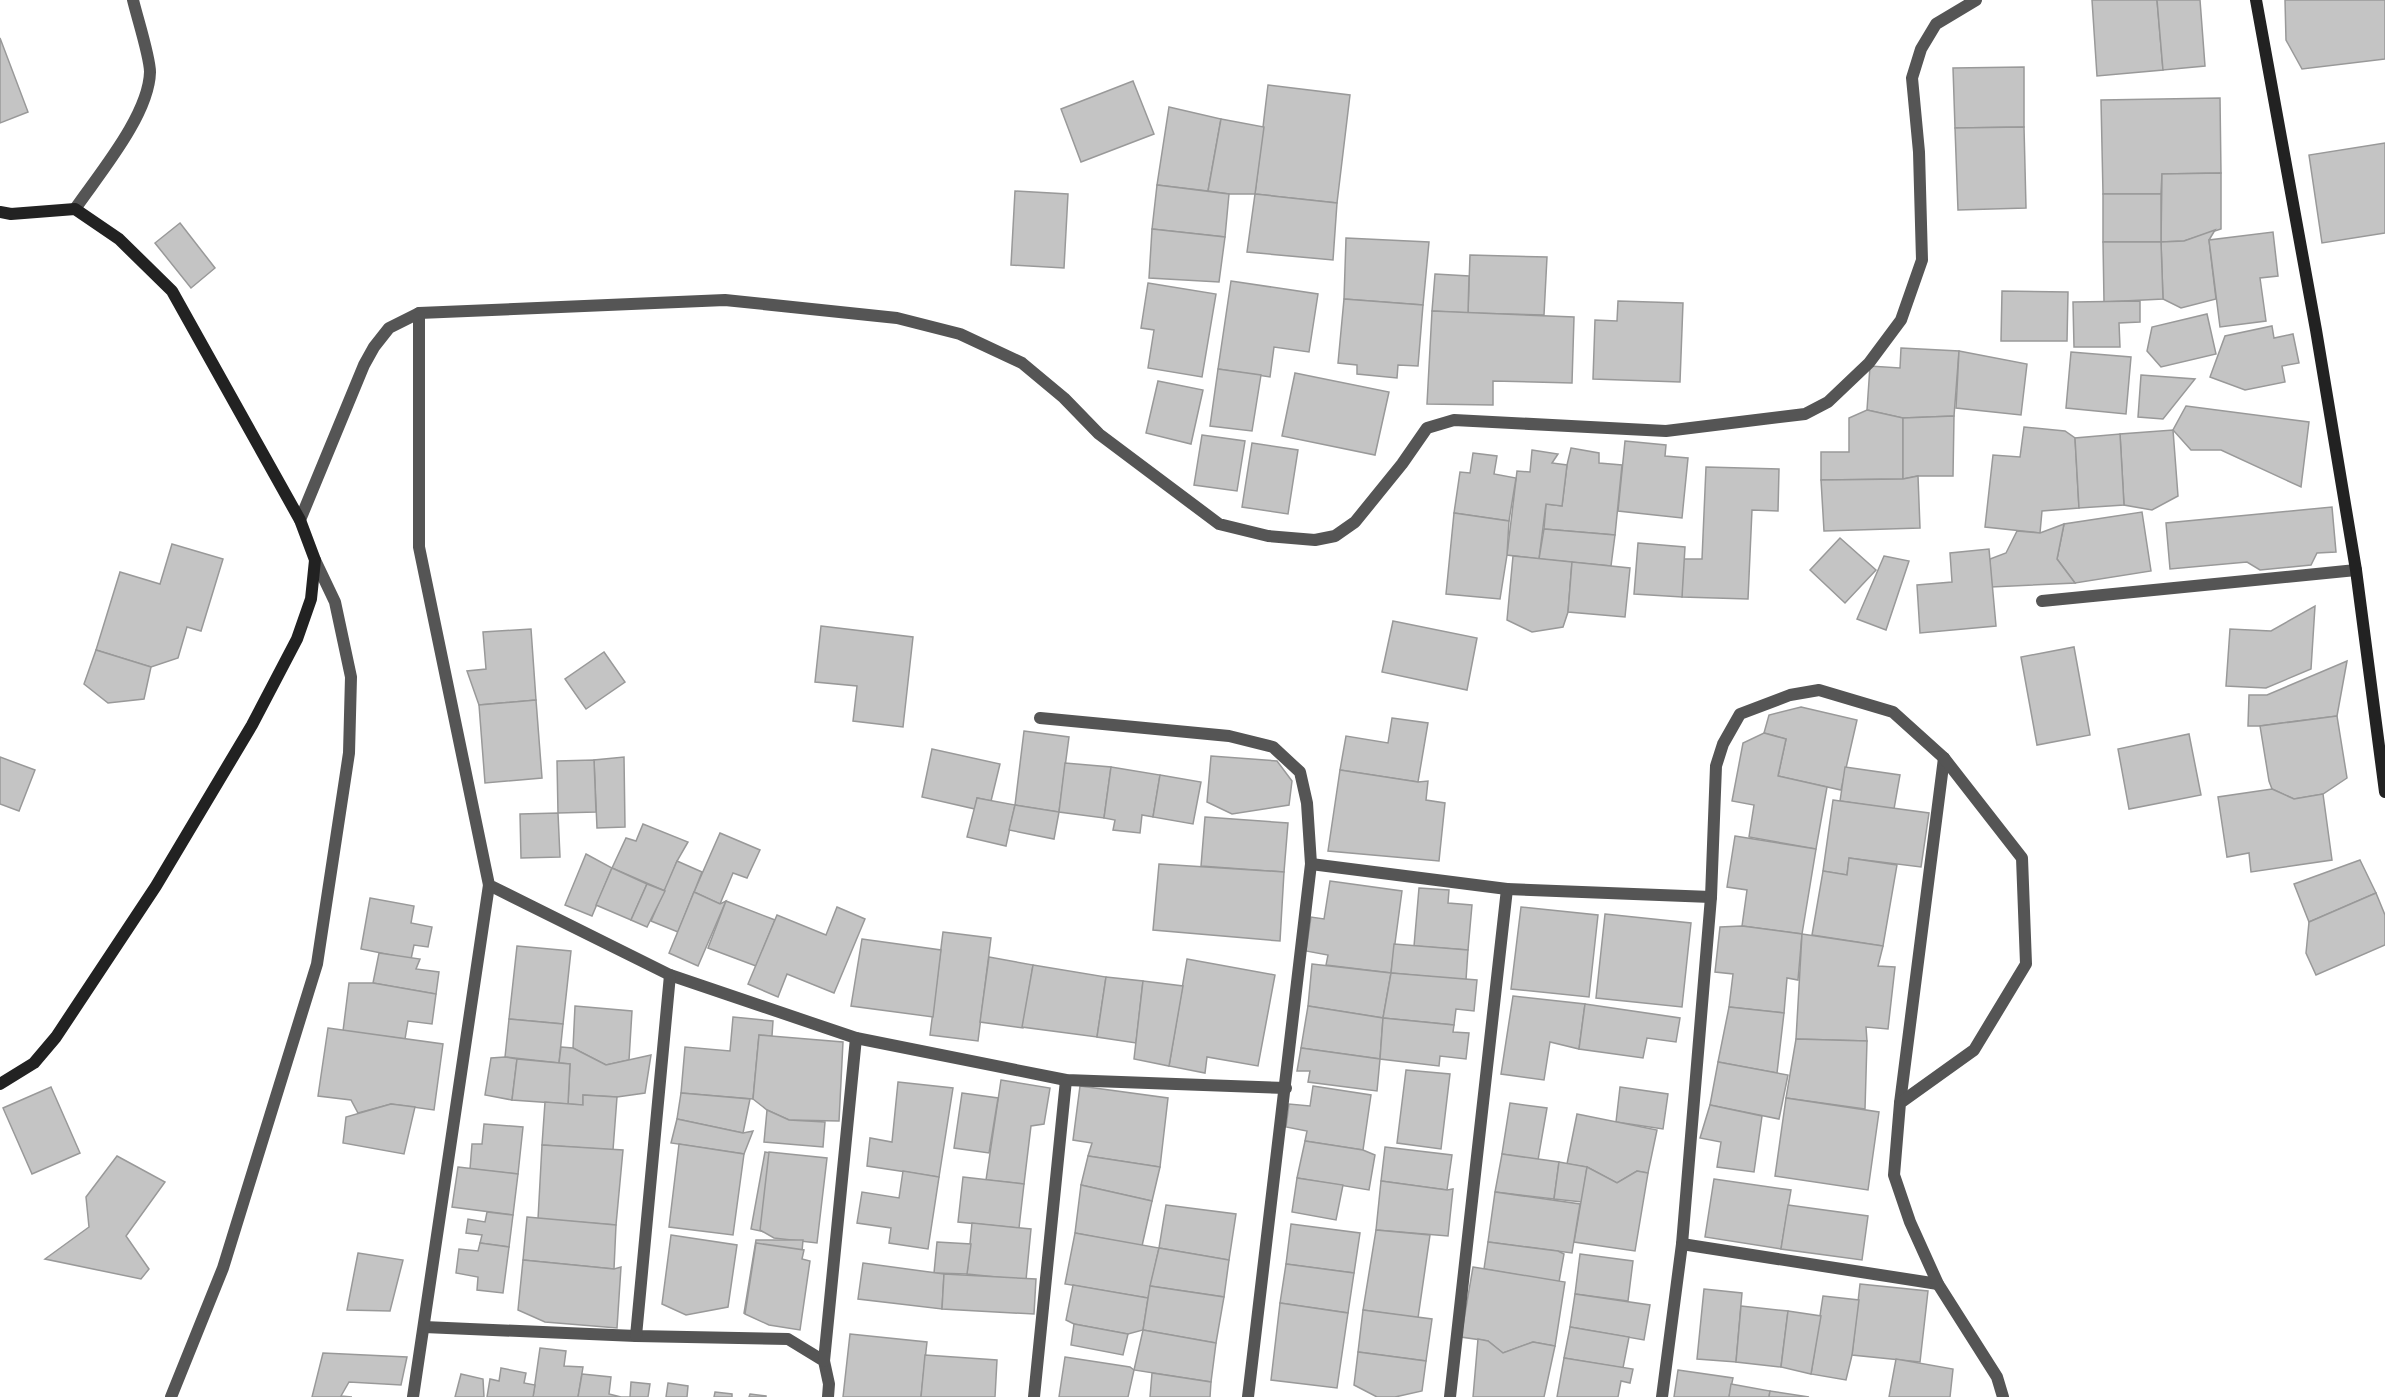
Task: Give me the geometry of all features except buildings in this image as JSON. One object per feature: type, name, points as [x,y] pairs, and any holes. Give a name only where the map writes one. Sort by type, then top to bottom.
[{"type":"street","points":[[75,209],[126,134],[142,105],[150,72],[133,0]]},
{"type":"street","points":[[300,520],[374,347],[389,328],[419,313],[725,300],[897,318],[960,334],[1022,363],[1064,398],[1099,434],[1220,524],[1268,536],[1315,540],[1335,536],[1355,522],[1402,464],[1427,428],[1454,420],[1666,431],[1805,414],[1828,402],[1869,363],[1901,320],[1922,260],[1919,152],[1912,78],[1921,49],[1936,24],[1976,0]]},
{"type":"street","points":[[2256,0],[2316,330],[2356,570],[2385,792]]},
{"type":"street","points":[[0,212],[11,214],[75,209],[119,238],[172,291],[300,520],[315,560],[335,602],[351,677],[349,753],[317,964],[223,1268],[171,1397]]},
{"type":"street","points":[[413,1397],[489,885],[419,547],[419,313]]},
{"type":"street","points":[[0,1084],[34,1063],[56,1037],[156,886],[252,725],[297,639],[310,599],[315,560]]},
{"type":"street","points":[[2042,601],[2356,570]]},
{"type":"street","points":[[1662,1397],[1682,1244],[1711,897],[1716,766],[1723,744],[1740,714],[1790,695],[1819,690],[1893,712],[1944,758],[2022,858],[2026,964],[1974,1050],[1900,1103]]},
{"type":"street","points":[[1040,718],[1229,736],[1273,747],[1300,772],[1307,803],[1311,864],[1248,1397]]},
{"type":"street","points":[[1944,758],[1900,1103],[1894,1175],[1910,1222],[1938,1284],[1997,1377],[2003,1397]]},
{"type":"street","points":[[1311,864],[1507,889],[1711,897]]},
{"type":"street","points":[[489,885],[670,975],[856,1038],[1066,1080],[1286,1088]]},
{"type":"street","points":[[1450,1397],[1507,889]]},
{"type":"street","points":[[636,1336],[670,975]]},
{"type":"street","points":[[828,1397],[829,1384],[824,1360],[856,1038]]},
{"type":"street","points":[[1034,1397],[1066,1080]]},
{"type":"street","points":[[1682,1244],[1938,1284]]},
{"type":"street","points":[[424,1327],[636,1336],[788,1339],[824,1360]]}]
